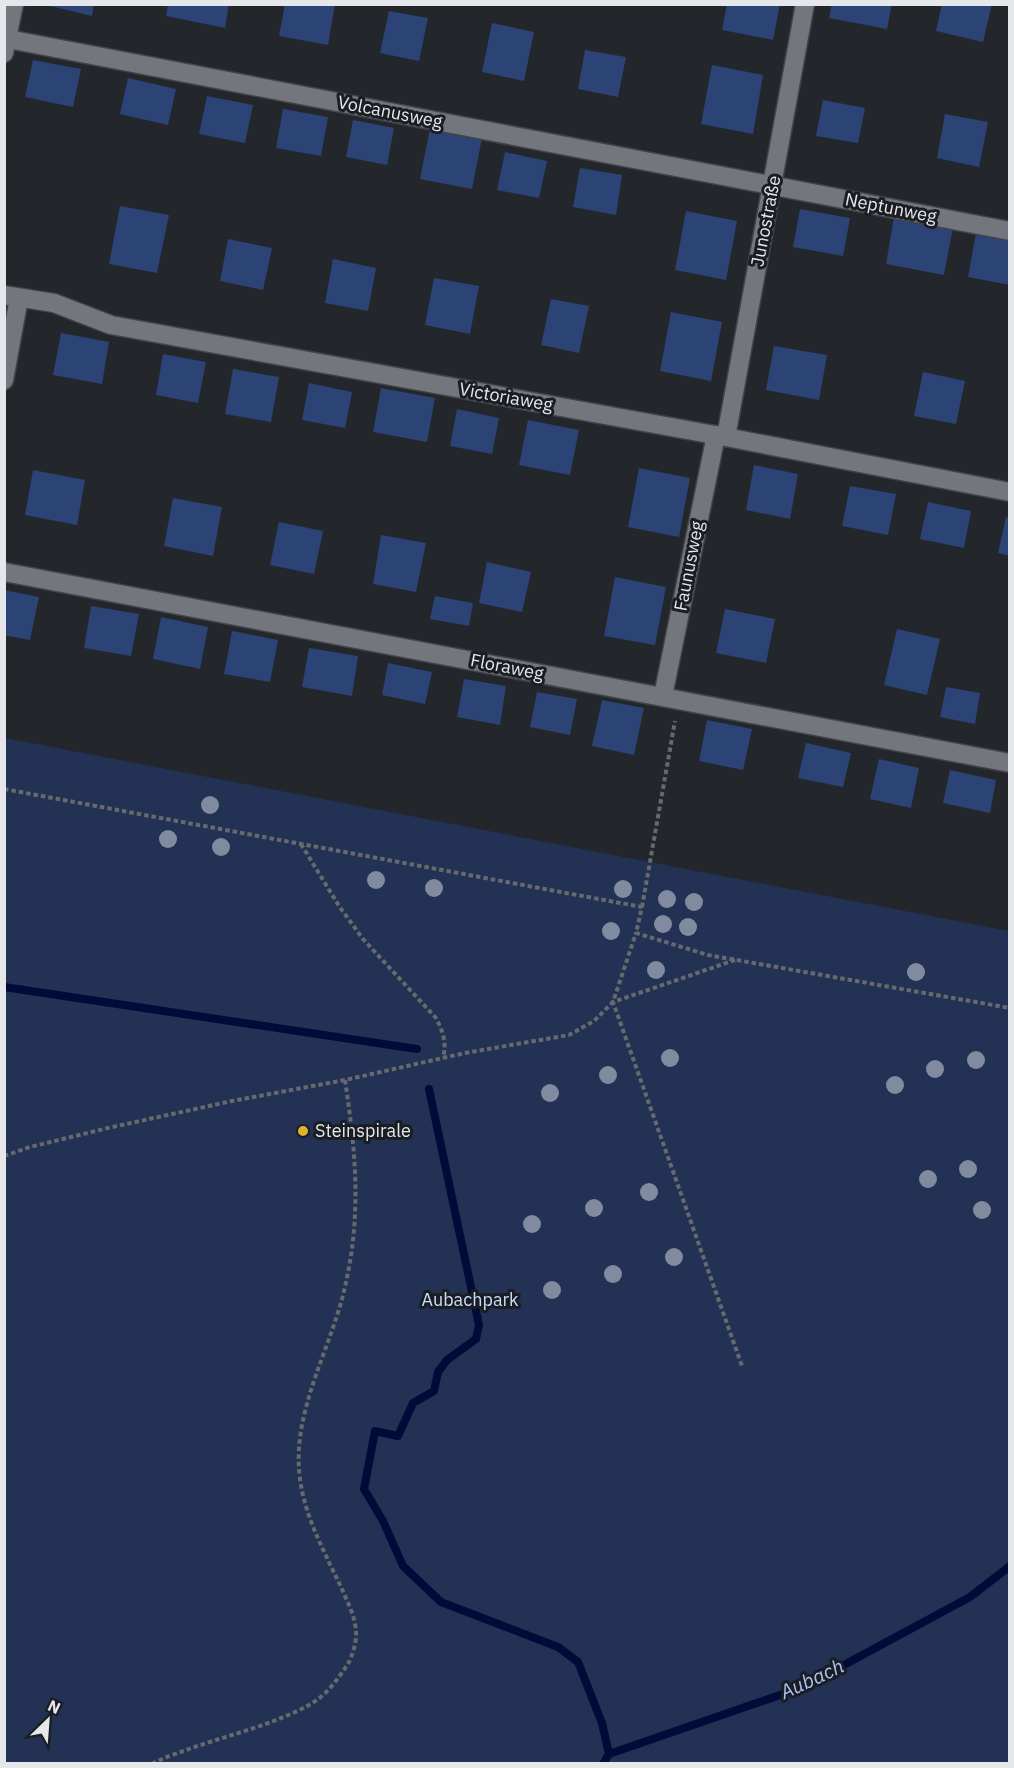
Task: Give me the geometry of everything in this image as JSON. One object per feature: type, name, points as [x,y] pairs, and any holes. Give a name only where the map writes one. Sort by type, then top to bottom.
[{"type":"street","points":[[6,46],[14,4]]},
{"type":"street","name":"Junostraße","points":[[721,436],[773,185],[805,4]]},
{"type":"street","name":"Volcanusweg","points":[[6,46],[773,185]]},
{"type":"street","name":"Neptunweg","points":[[773,185],[1010,231]]},
{"type":"street","points":[[4,380],[12,296]]},
{"type":"street","name":"Victoriaweg","points":[[12,296],[54,303],[111,324],[721,436],[1010,492]]},
{"type":"street","name":"Faunusweg","points":[[671,698],[721,436]]},
{"type":"street","name":"Floraweg","points":[[4,572],[1010,763]]},
{"type":"path","points":[[671,698],[642,908],[613,1002],[742,1366]]},
{"type":"path","points":[[4,789],[642,908]]},
{"type":"path","points":[[301,843],[333,897],[363,939],[436,1018],[443,1032],[446,1046],[443,1058]]},
{"type":"path","points":[[636,933],[708,955],[1010,1008]]},
{"type":"path","points":[[4,1156],[30,1147],[108,1128],[232,1101],[569,1035],[594,1021],[613,1002],[736,960]]},
{"type":"path","points":[[152,1764],[196,1746],[269,1722],[310,1704],[336,1682],[351,1659],[357,1637],[351,1610],[308,1515],[300,1478],[300,1440],[306,1407],[343,1293],[353,1246],[357,1194],[354,1137],[345,1080]]},
{"type":"green space","name":"Aubachpark","points":[[5,738],[1009,931],[1009,1763],[5,1763]]},
{"type":"building","points":[[42,4],[94,4],[92,16]]},
{"type":"building","points":[[168,4],[229,4],[225,28],[166,16]]},
{"type":"building","points":[[285,4],[335,4],[328,45],[279,36]]},
{"type":"building","points":[[727,4],[780,4],[773,40],[722,30]]},
{"type":"building","points":[[832,4],[892,4],[887,29],[829,18]]},
{"type":"building","points":[[942,4],[992,4],[983,42],[936,31]]},
{"type":"building","points":[[389,11],[428,18],[419,61],[380,53]]},
{"type":"building","points":[[492,23],[534,32],[524,81],[482,72]]},
{"type":"building","points":[[585,50],[626,57],[618,97],[578,89]]},
{"type":"building","points":[[33,60],[81,69],[73,107],[25,97]]},
{"type":"building","points":[[712,65],[763,75],[753,134],[701,124]]},
{"type":"building","points":[[128,78],[176,89],[168,125],[120,114]]},
{"type":"building","points":[[207,96],[253,105],[245,143],[199,134]]},
{"type":"building","points":[[823,100],[865,108],[858,143],[816,136]]},
{"type":"building","points":[[283,109],[328,117],[321,156],[276,148]]},
{"type":"building","points":[[945,114],[988,122],[979,167],[937,158]]},
{"type":"building","points":[[353,120],[394,128],[387,165],[346,157]]},
{"type":"building","points":[[430,128],[482,138],[472,189],[420,179]]},
{"type":"building","points":[[505,152],[547,161],[539,198],[497,190]]},
{"type":"building","points":[[580,168],[622,175],[616,215],[573,207]]},
{"type":"building","points":[[120,206],[169,215],[157,273],[109,264]]},
{"type":"building","points":[[800,209],[850,218],[843,256],[793,247]]},
{"type":"building","points":[[686,211],[737,221],[726,280],[675,270]]},
{"type":"building","points":[[894,217],[953,228],[944,275],[886,264]]},
{"type":"building","points":[[976,233],[1010,240],[1010,285],[968,277]]},
{"type":"building","points":[[228,239],[272,248],[263,290],[220,281]]},
{"type":"building","points":[[333,259],[376,268],[368,311],[325,303]]},
{"type":"building","points":[[434,278],[479,286],[470,334],[425,325]]},
{"type":"building","points":[[551,299],[589,306],[579,353],[541,345]]},
{"type":"building","points":[[671,312],[722,322],[711,381],[660,371]]},
{"type":"building","points":[[61,333],[109,342],[102,384],[53,375]]},
{"type":"building","points":[[774,346],[827,355],[819,400],[766,390]]},
{"type":"building","points":[[163,354],[206,362],[198,403],[156,395]]},
{"type":"building","points":[[233,369],[279,377],[271,422],[225,414]]},
{"type":"building","points":[[923,372],[965,381],[956,424],[914,416]]},
{"type":"building","points":[[309,383],[352,392],[345,428],[302,420]]},
{"type":"building","points":[[381,388],[435,398],[427,442],[373,432]]},
{"type":"building","points":[[457,409],[499,418],[492,454],[450,446]]},
{"type":"building","points":[[528,420],[579,430],[570,475],[519,465]]},
{"type":"building","points":[[754,465],[798,474],[790,519],[746,510]]},
{"type":"building","points":[[639,468],[690,478],[679,537],[628,527]]},
{"type":"building","points":[[33,470],[85,480],[77,525],[25,515]]},
{"type":"building","points":[[850,486],[896,494],[888,535],[842,526]]},
{"type":"building","points":[[173,498],[222,507],[213,556],[164,546]]},
{"type":"building","points":[[928,502],[971,511],[964,548],[920,539]]},
{"type":"building","points":[[1006,517],[1010,518],[1010,556],[998,553]]},
{"type":"building","points":[[279,522],[323,531],[314,574],[270,565]]},
{"type":"building","points":[[381,535],[426,543],[416,592],[373,584]]},
{"type":"building","points":[[487,562],[531,572],[522,612],[479,603]]},
{"type":"building","points":[[615,577],[666,587],[655,645],[604,636]]},
{"type":"building","points":[[4,590],[39,597],[30,640],[4,635]]},
{"type":"building","points":[[435,596],[473,603],[469,626],[430,619]]},
{"type":"building","points":[[91,606],[139,614],[131,656],[84,648]]},
{"type":"building","points":[[725,609],[775,619],[766,663],[716,653]]},
{"type":"building","points":[[161,617],[208,627],[200,669],[153,659]]},
{"type":"building","points":[[897,629],[940,639],[927,695],[884,685]]},
{"type":"building","points":[[232,631],[278,640],[270,682],[224,674]]},
{"type":"building","points":[[309,648],[358,656],[352,696],[302,687]]},
{"type":"building","points":[[388,663],[432,672],[425,704],[382,695]]},
{"type":"building","points":[[464,679],[506,686],[500,725],[457,717]]},
{"type":"building","points":[[946,687],[980,693],[975,724],[940,717]]},
{"type":"building","points":[[537,692],[577,699],[570,735],[530,727]]},
{"type":"building","points":[[602,700],[644,708],[634,755],[592,746]]},
{"type":"building","points":[[707,720],[752,729],[743,770],[699,761]]},
{"type":"building","points":[[806,743],[851,753],[843,787],[798,778]]},
{"type":"building","points":[[879,759],[919,768],[911,808],[870,799]]},
{"type":"building","points":[[950,770],[996,780],[990,813],[943,803]]},
{"type":"waterway","points":[[4,987],[417,1049]]},
{"type":"waterway","points":[[429,1089],[479,1325],[476,1339],[447,1360],[438,1372],[434,1391],[413,1403],[398,1436],[375,1431],[364,1489],[383,1521],[403,1566],[441,1602],[558,1647],[578,1662],[602,1723],[609,1754]]},
{"type":"waterway","name":"Aubach","points":[[603,1764],[609,1754],[803,1687],[970,1597],[1010,1566]]},
{"type":"place","name":"Steinspirale","points":[[303,1131]]}]
